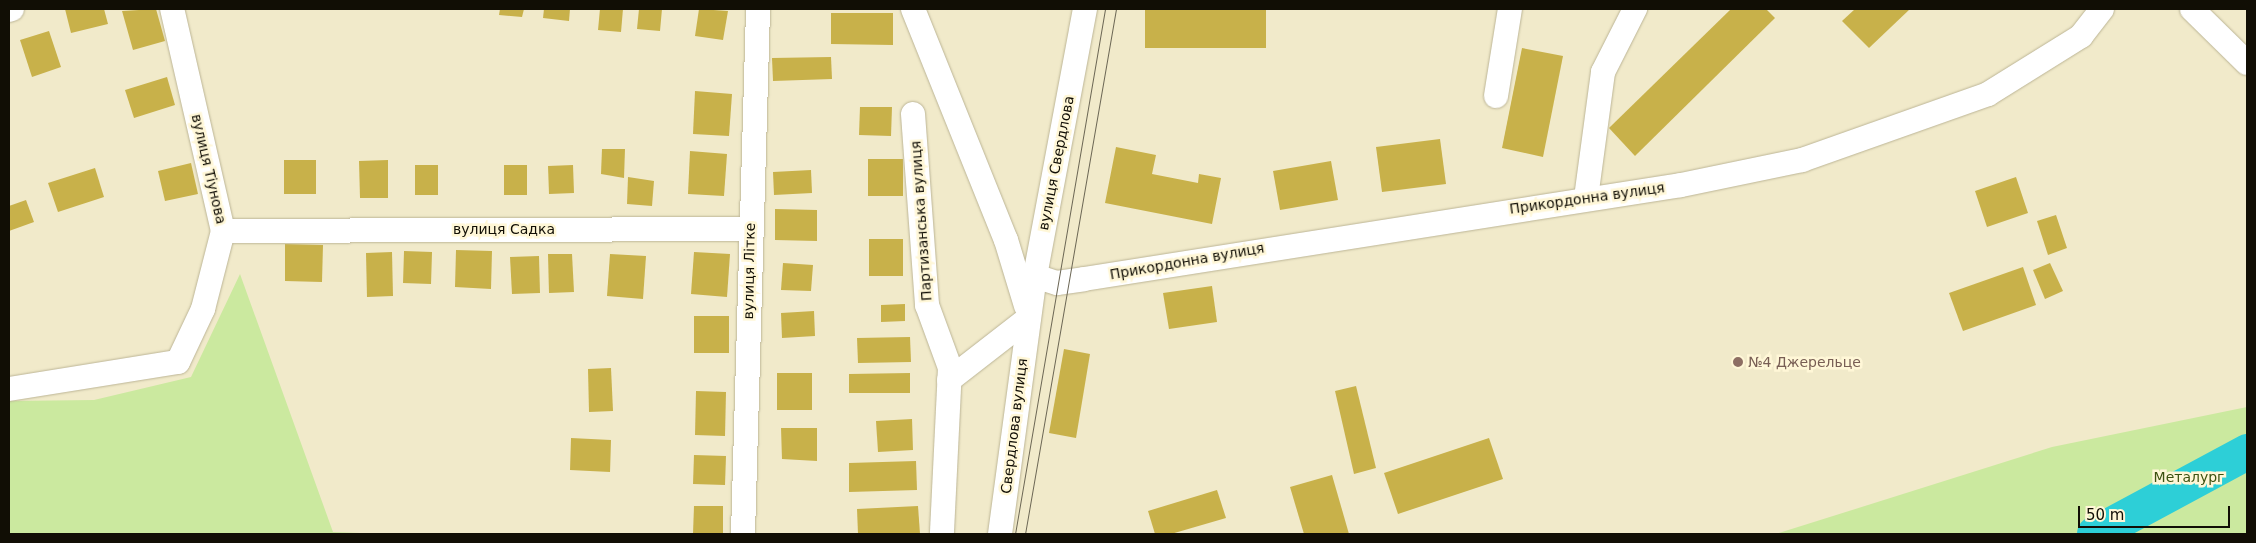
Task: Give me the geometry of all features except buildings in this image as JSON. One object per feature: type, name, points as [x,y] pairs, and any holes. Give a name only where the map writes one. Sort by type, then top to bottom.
[{"type":"street","name":"вулиця Тіунова","points":[[9,389],[178,362],[203,310],[223,231],[172,9]]},
{"type":"street","name":"вулиця Літке","points":[[743,534],[750,229],[758,9]]},
{"type":"street","points":[[913,9],[1006,240],[1029,318],[949,380]]},
{"type":"street","name":"вулиця Свердлова","points":[[1029,318],[1034,276],[1085,9]]},
{"type":"street","points":[[1496,96],[1510,9]]},
{"type":"street","points":[[1586,198],[1603,72],[1635,9]]},
{"type":"street","name":"Прикордонна вулиця","points":[[1034,276],[1057,283],[1708,180],[1802,160],[1988,94],[2081,36],[2102,9]]},
{"type":"street","points":[[2192,9],[2247,63]]},
{"type":"street","name":"Партизанська вулиця","points":[[913,114],[927,305],[950,368],[942,534]]},
{"type":"street","name":"вулиця Садка","points":[[223,231],[750,229]]},
{"type":"street","name":"Свердлова вулиця","points":[[1000,534],[1029,318]]},
{"type":"green space","points":[[240,274],[333,532],[387,534],[9,534],[9,401],[94,400],[191,377]]},
{"type":"green space","name":"Металург","points":[[2247,407],[2247,534],[1776,534],[2052,447]]},
{"type":"waterway","points":[[2095,534],[2247,452]]},
{"type":"tram line","points":[[1015,534],[1105,9]]},
{"type":"tram line","points":[[1025,534],[1116,9]]},
{"type":"place","name":"№4 Джерельце","points":[[1738,362]]}]
